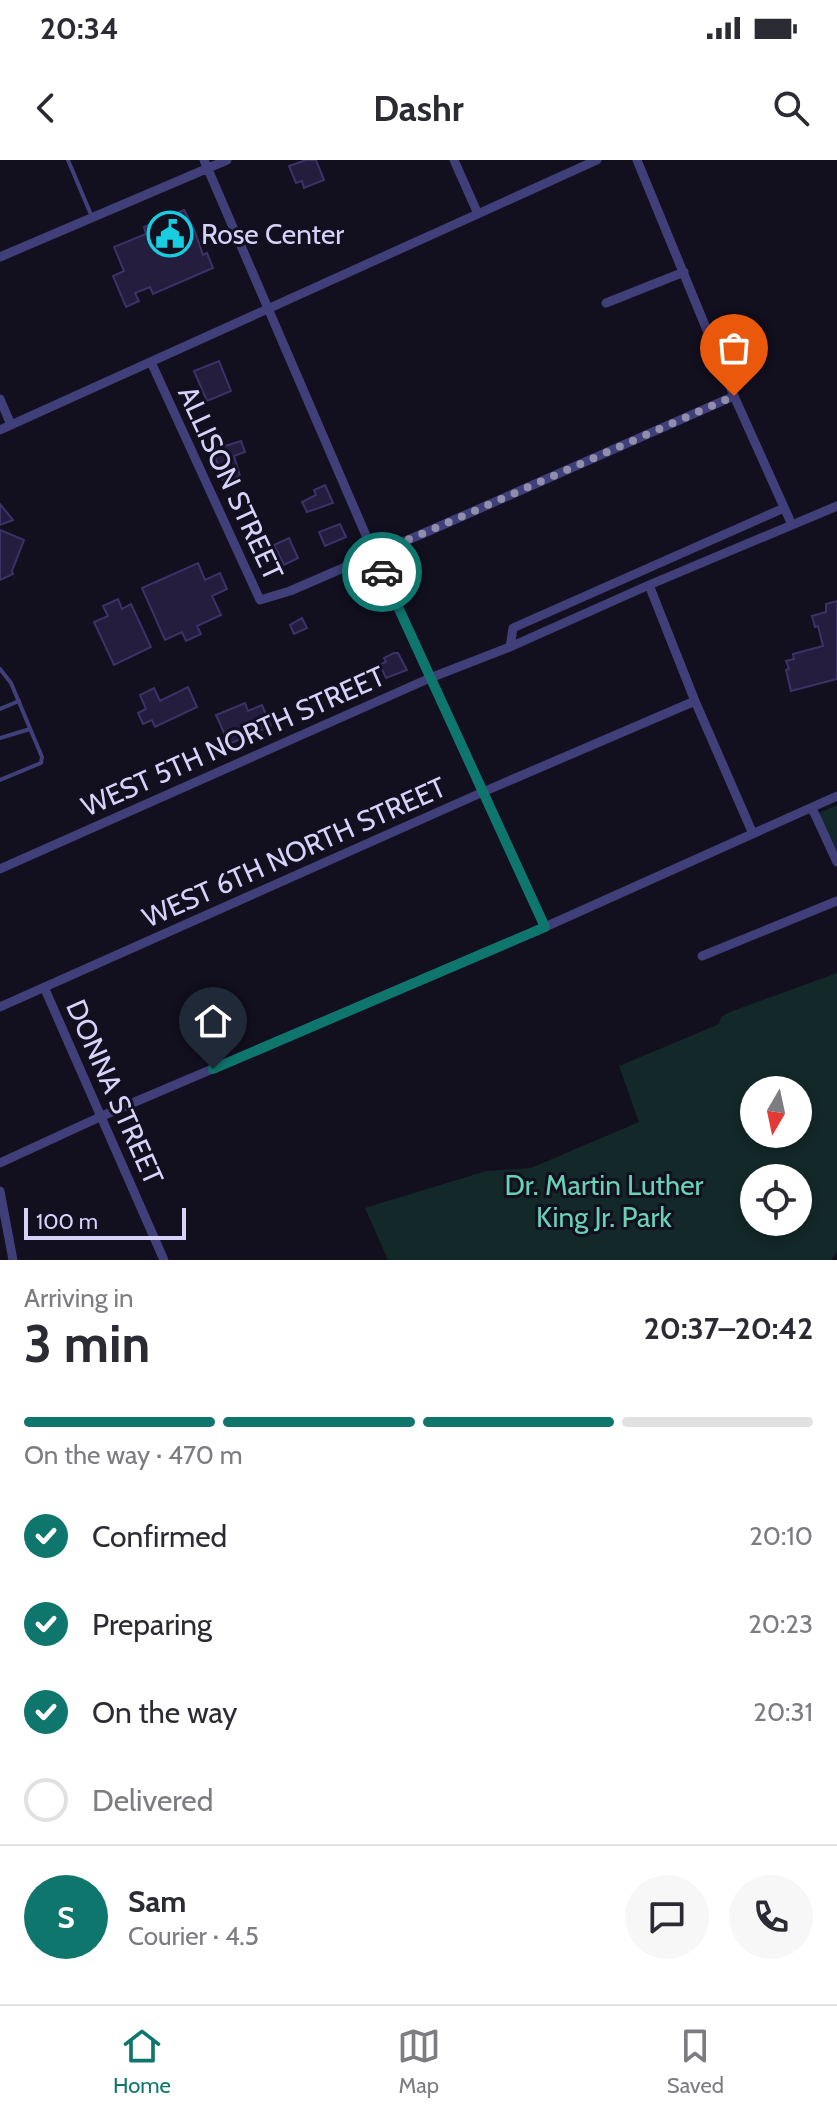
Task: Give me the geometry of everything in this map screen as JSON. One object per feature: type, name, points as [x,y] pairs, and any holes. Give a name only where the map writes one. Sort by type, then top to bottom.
[{"type":"street","points":[[0,257],[206,164],[227,160]]},
{"type":"street","points":[[454,160],[478,214]]},
{"type":"street","points":[[0,430],[597,160]]},
{"type":"street","points":[[637,160],[734,396],[792,525]]},
{"type":"street","points":[[206,164],[374,554],[545,927]]},
{"type":"street","points":[[606,303],[684,272]]},
{"type":"street","name":"ALLISON STREET","points":[[151,362],[260,600],[290,591],[374,554]]},
{"type":"street","points":[[374,554],[734,396]]},
{"type":"street","points":[[0,399],[11,425]]},
{"type":"street","name":"WEST 5TH NORTH STREET","points":[[0,869],[430,678],[510,647],[837,506]]},
{"type":"street","points":[[510,647],[513,628],[784,508]]},
{"type":"street","points":[[649,585],[753,834]]},
{"type":"street","name":"WEST 6TH NORTH STREET","points":[[0,1007],[695,701]]},
{"type":"street","points":[[0,1163],[102,1116],[545,927],[837,796]]},
{"type":"street","points":[[812,808],[837,862]]},
{"type":"street","points":[[702,956],[837,901]]},
{"type":"street","name":"DONNA STREET","points":[[44,987],[164,1260]]},
{"type":"street","points":[[0,1191],[13,1260]]},
{"type":"lane","points":[[68,160],[92,217]]},
{"type":"lane","points":[[0,669],[11,683],[42,757],[41,763],[0,780]]},
{"type":"lane","points":[[0,709],[19,701]]},
{"type":"lane","points":[[0,738],[30,729]]},
{"type":"green space","points":[[837,805],[837,850],[819,813]]},
{"type":"green space","name":"Dr. Martin Luther King Jr. Park","points":[[837,973],[837,1252],[831,1260],[388,1260],[365,1208],[486,1171],[531,1168],[639,1122],[619,1066],[719,1024],[721,1017]]},
{"type":"building","points":[[316,160],[324,180],[304,188],[302,181],[296,183],[289,166]]},
{"type":"building","points":[[184,210],[203,255],[207,253],[213,268],[153,294],[150,287],[135,293],[139,301],[126,307],[113,276],[124,271],[114,247],[146,234],[144,227],[154,223],[153,220]]},
{"type":"building","points":[[219,361],[231,391],[207,401],[194,371]]},
{"type":"building","points":[[241,441],[245,452],[234,456],[240,476],[223,480],[212,448]]},
{"type":"building","points":[[325,485],[333,503],[307,512],[302,502],[316,495],[314,490]]},
{"type":"building","points":[[0,504],[13,520],[0,525]]},
{"type":"building","points":[[340,524],[346,537],[325,546],[319,532]]},
{"type":"building","points":[[0,530],[24,540],[13,574],[0,580]]},
{"type":"building","points":[[289,538],[298,558],[284,565],[274,545]]},
{"type":"building","points":[[198,563],[205,580],[220,573],[227,589],[212,596],[221,615],[197,626],[201,634],[186,641],[182,632],[165,640],[142,588]]},
{"type":"building","points":[[118,599],[122,609],[131,604],[151,647],[114,665],[94,622],[108,616],[103,606]]},
{"type":"building","points":[[837,601],[837,679],[791,691],[786,661],[794,659],[793,654],[823,646],[812,616],[826,612],[826,604]]},
{"type":"building","points":[[302,618],[307,628],[294,634],[290,625]]},
{"type":"building","points":[[398,653],[407,670],[386,678],[381,664],[386,662],[384,658]]},
{"type":"building","points":[[188,687],[197,707],[155,727],[152,720],[143,724],[138,713],[146,709],[140,695],[154,688],[160,701]]},
{"type":"building","points":[[245,703],[248,711],[262,705],[271,726],[229,744],[216,715]]},
{"type":"way so far","points":[[382,572],[374,554],[734,396]]},
{"type":"place","name":"Rose Center","points":[[170,234]]},
{"type":"route","points":[[213,1069],[545,927],[382,572]]}]
